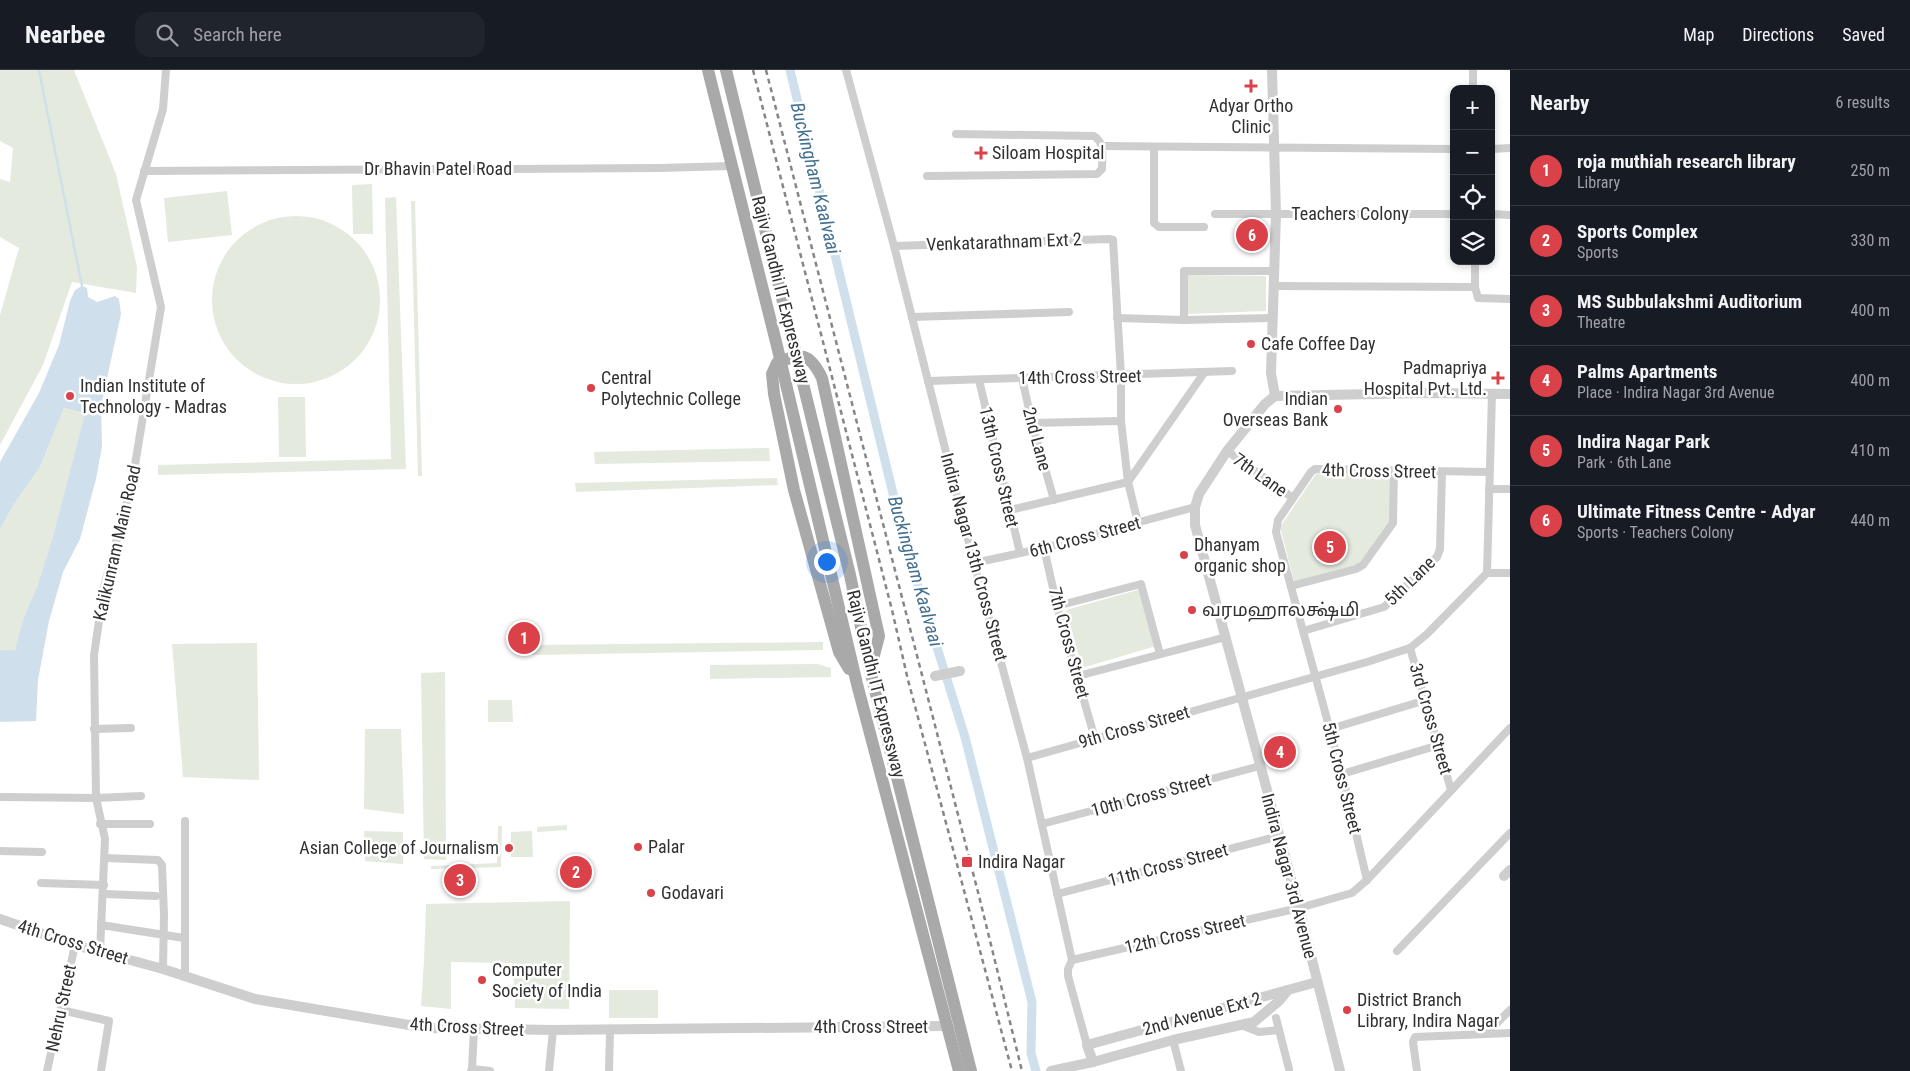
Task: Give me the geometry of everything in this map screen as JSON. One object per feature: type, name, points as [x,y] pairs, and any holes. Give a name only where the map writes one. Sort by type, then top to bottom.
[{"type":"main road","name":"Rajiv Gandhi IT Expressway","points":[[708,70],[777,346],[857,684],[959,1071]]},
{"type":"main road","name":"Rajiv Gandhi IT Expressway","points":[[726,70],[850,576],[870,670],[971,1071]]},
{"type":"main road","points":[[857,684],[839,652],[794,490],[774,394],[772,374],[777,363],[791,357],[804,356],[815,364],[822,378],[880,636],[870,670]]},
{"type":"street","name":"Kalikunram Main Road","points":[[100,951],[105,839],[100,824],[96,798],[94,656],[104,587],[132,483],[161,307],[136,200],[164,109],[166,70]]},
{"type":"street","name":"Indira Nagar 13th Cross Street","points":[[846,70],[894,246],[974,563],[1027,758],[1072,960],[1068,969],[1068,976],[1087,1045]]},
{"type":"street","points":[[1272,70],[1276,214],[1271,373],[1275,396]]},
{"type":"street","points":[[1473,70],[1473,85]]},
{"type":"street","points":[[927,176],[1097,174],[1102,169],[1102,146],[1101,142],[1094,136],[956,134]]},
{"type":"street","points":[[1102,146],[1450,149]]},
{"type":"street","points":[[1154,147],[1154,223],[1159,227],[1204,227]]},
{"type":"street","points":[[1495,149],[1510,148]]},
{"type":"street","name":"Dr Bhavin Patel Road","points":[[144,171],[732,166]]},
{"type":"street","name":"Teachers Colony","points":[[1215,214],[1450,214]]},
{"type":"street","points":[[1495,214],[1510,215]]},
{"type":"street","name":"Venkatarathnam Ext 2","points":[[894,246],[1110,238],[1113,240],[1117,318]]},
{"type":"street","points":[[1475,265],[1475,287],[1478,298],[1510,299]]},
{"type":"street","points":[[1184,320],[1184,271],[1274,271]]},
{"type":"street","points":[[1273,286],[1475,287]]},
{"type":"street","points":[[912,317],[1069,312]]},
{"type":"street","points":[[1138,523],[1128,482],[1121,421],[1121,376],[1117,318],[1184,320],[1272,318]]},
{"type":"street","name":"14th Cross Street","points":[[928,381],[1232,371]]},
{"type":"street","points":[[1010,510],[1128,482],[1204,373]]},
{"type":"street","name":"2nd Lane","points":[[1022,378],[1032,423],[1054,500]]},
{"type":"street","name":"13th Cross Street","points":[[979,380],[1020,554]]},
{"type":"street","points":[[1194,507],[1199,494],[1228,451],[1265,404],[1275,396],[1426,392],[1510,394]]},
{"type":"street","points":[[1410,648],[1427,634],[1487,573],[1492,394]]},
{"type":"street","points":[[1032,423],[1121,421]]},
{"type":"street","name":"7th Lane","points":[[1228,451],[1293,498]]},
{"type":"street","name":"4th Cross Street","points":[[1315,677],[1276,532],[1278,520],[1314,469],[1489,472]]},
{"type":"street","points":[[1291,586],[1356,569],[1363,565],[1393,523],[1394,471]]},
{"type":"street","name":"5th Lane","points":[[1302,631],[1384,607],[1437,557],[1440,549],[1442,472]]},
{"type":"street","points":[[1489,489],[1510,490]]},
{"type":"street","name":"6th Cross Street","points":[[974,563],[1044,548],[1194,507]]},
{"type":"street","name":"Indira Nagar 3rd Avenue","points":[[1194,507],[1195,525],[1340,1071]]},
{"type":"street","name":"7th Cross Street","points":[[1044,548],[1057,606],[1095,739]]},
{"type":"street","points":[[1487,573],[1510,574]]},
{"type":"street","points":[[1057,606],[1141,584],[1160,654]]},
{"type":"street","points":[[1078,676],[1226,637]]},
{"type":"street","name":"9th Cross Street","points":[[1027,758],[1315,677],[1410,648]]},
{"type":"street","name":"3rd Cross Street","points":[[1410,648],[1451,790]]},
{"type":"street","points":[[935,676],[960,670]]},
{"type":"street","name":"5th Cross Street","points":[[1315,677],[1342,774],[1367,880]]},
{"type":"street","points":[[1330,729],[1426,700]]},
{"type":"street","points":[[94,728],[131,728]]},
{"type":"street","name":"12th Cross Street","points":[[1072,960],[1298,908],[1352,893],[1367,880],[1510,728]]},
{"type":"street","points":[[1342,774],[1439,745]]},
{"type":"street","name":"10th Cross Street","points":[[1042,824],[1260,766]]},
{"type":"street","points":[[0,798],[140,796]]},
{"type":"street","points":[[185,821],[185,977]]},
{"type":"street","points":[[100,824],[150,824]]},
{"type":"street","points":[[1397,951],[1510,833]]},
{"type":"street","name":"11th Cross Street","points":[[1057,894],[1279,836]]},
{"type":"street","points":[[0,851],[42,852]]},
{"type":"street","points":[[105,858],[158,860],[162,865],[163,969]]},
{"type":"street","points":[[41,883],[104,885]]},
{"type":"street","points":[[104,894],[156,896]]},
{"type":"street","name":"4th Cross Street","points":[[0,919],[75,945],[163,969],[254,1000],[413,1026],[474,1029],[610,1030],[948,1026]]},
{"type":"street","points":[[101,925],[184,938]]},
{"type":"street","name":"Nehru Street","points":[[47,1071],[75,945]]},
{"type":"street","name":"2nd Avenue Ext 2","points":[[1087,1045],[1317,982]]},
{"type":"street","points":[[1051,1071],[1093,1062],[1173,1040],[1254,1022],[1279,1001],[1288,990]]},
{"type":"street","points":[[60,1010],[109,1021],[101,1071]]},
{"type":"street","points":[[1487,1033],[1510,1010]]},
{"type":"street","points":[[1276,1018],[1289,1069]]},
{"type":"street","points":[[1241,1025],[1259,1032],[1279,1030]]},
{"type":"street","points":[[474,1029],[472,1070],[490,1071]]},
{"type":"street","points":[[549,1071],[553,1030]]},
{"type":"street","points":[[609,1071],[610,1030]]},
{"type":"street","points":[[1417,1071],[1412,1042],[1415,1037],[1510,1033]]},
{"type":"street","points":[[1173,1040],[1181,1071]]},
{"type":"street","points":[[1087,1045],[1093,1062]]},
{"type":"shaded area","points":[[0,70],[74,70],[116,174],[137,267],[136,293],[72,282],[43,365],[0,445],[0,315],[19,248],[0,237],[0,179],[10,182],[13,148],[0,141]]},
{"type":"shaded area","points":[[372,184],[373,234],[353,234],[352,185]]},
{"type":"shaded area","points":[[227,191],[232,235],[168,242],[164,198]]},
{"type":"shaded area","points":[[396,197],[406,469],[158,475],[158,465],[391,459],[385,198]]},
{"type":"shaded area","points":[[411,201],[415,201],[422,476],[418,476]]},
{"type":"shaded area","points":[[288,216],[304,216],[336,226],[361,247],[374,268],[380,300],[374,332],[366,347],[349,365],[328,378],[304,384],[288,384],[264,378],[249,370],[226,347],[218,332],[212,308],[212,292],[218,268],[226,253],[249,230],[264,222]]},
{"type":"shaded area","points":[[1187,275],[1266,276],[1266,311],[1187,314]]},
{"type":"shaded area","points":[[278,397],[305,397],[306,457],[279,457]]},
{"type":"shaded area","points":[[64,408],[85,413],[53,536],[37,587],[23,619],[15,650],[0,650],[0,529],[14,504],[40,467]]},
{"type":"shaded area","points":[[769,448],[770,461],[595,464],[594,452]]},
{"type":"shaded area","points":[[1393,472],[1392,523],[1360,566],[1295,585],[1280,527],[1316,474]]},
{"type":"shaded area","points":[[777,478],[778,485],[576,492],[575,483]]},
{"type":"shaded area","points":[[1141,589],[1156,646],[1082,668],[1066,610]]},
{"type":"shaded area","points":[[823,642],[823,650],[532,655],[532,645]]},
{"type":"shaded area","points":[[257,643],[259,780],[183,777],[172,644]]},
{"type":"shaded area","points":[[818,664],[831,668],[831,677],[710,679],[710,665]]},
{"type":"shaded area","points":[[445,672],[446,860],[424,859],[421,673]]},
{"type":"shaded area","points":[[488,700],[512,700],[513,722],[488,722]]},
{"type":"shaded area","points":[[365,729],[401,729],[404,814],[364,809]]},
{"type":"shaded area","points":[[567,825],[567,830],[537,832],[537,827]]},
{"type":"shaded area","points":[[498,826],[502,826],[501,867],[431,869],[431,866],[497,863]]},
{"type":"shaded area","points":[[364,831],[403,832],[403,864],[365,861]]},
{"type":"shaded area","points":[[532,831],[533,857],[511,857],[511,832]]},
{"type":"shaded area","points":[[570,901],[569,1009],[515,1008],[513,963],[451,962],[451,1009],[421,1006],[426,904]]},
{"type":"shaded area","points":[[609,990],[658,990],[658,1018],[609,1018]]},
{"type":"water","points":[[82,286],[87,288],[88,297],[97,302],[115,296],[119,299],[121,314],[101,406],[102,446],[96,479],[80,539],[63,572],[49,621],[38,680],[36,721],[0,722],[0,650],[15,650],[23,619],[37,587],[53,536],[85,413],[64,408],[40,467],[14,504],[0,529],[0,462],[39,393],[59,345],[70,301],[75,290]]},
{"type":"waterway","points":[[39,70],[82,286]]},
{"type":"waterway","name":"Buckingham Kaalvaai","points":[[790,70],[907,551],[965,737],[1032,1002],[1031,1053],[1036,1071]]},
{"type":"railway","points":[[753,70],[892,610],[908,680],[1012,1071]]},
{"type":"railway","points":[[766,70],[979,896],[1022,1071]]},
{"type":"place","name":"Adyar Ortho Clinic","points":[[1251,86]]},
{"type":"place","name":"Siloam Hospital","points":[[981,153]]},
{"type":"place","name":"Ultimate Fitness Centre - Adyar","points":[[1252,235]]},
{"type":"place","name":"Cafe Coffee Day","points":[[1251,344]]},
{"type":"place","name":"Padmapriya Hospital Pvt. Ltd.","points":[[1498,378]]},
{"type":"place","name":"Central Polytechnic College","points":[[591,388]]},
{"type":"place","name":"Indian Institute of Technology - Madras","points":[[70,396]]},
{"type":"place","name":"Indian Overseas Bank","points":[[1338,409]]},
{"type":"place","name":"Indira Nagar Park","points":[[1330,547]]},
{"type":"place","name":"Dhanyam organic shop","points":[[1184,555]]},
{"type":"place","name":"வரமஹாலக்ஷ்மி","points":[[1192,610]]},
{"type":"place","name":"roja muthiah research library","points":[[524,638]]},
{"type":"place","name":"Palms Apartments","points":[[1280,752]]},
{"type":"place","name":"Palar","points":[[638,847]]},
{"type":"place","name":"Asian College of Journalism","points":[[509,848]]},
{"type":"place","name":"Indira Nagar","points":[[967,862]]},
{"type":"place","name":"Sports Complex","points":[[576,872]]},
{"type":"place","name":"MS Subbulakshmi Auditorium","points":[[460,880]]},
{"type":"place","name":"Godavari","points":[[651,893]]},
{"type":"place","name":"Computer Society of India","points":[[482,980]]},
{"type":"place","name":"District Branch Library, Indira Nagar","points":[[1347,1010]]}]
